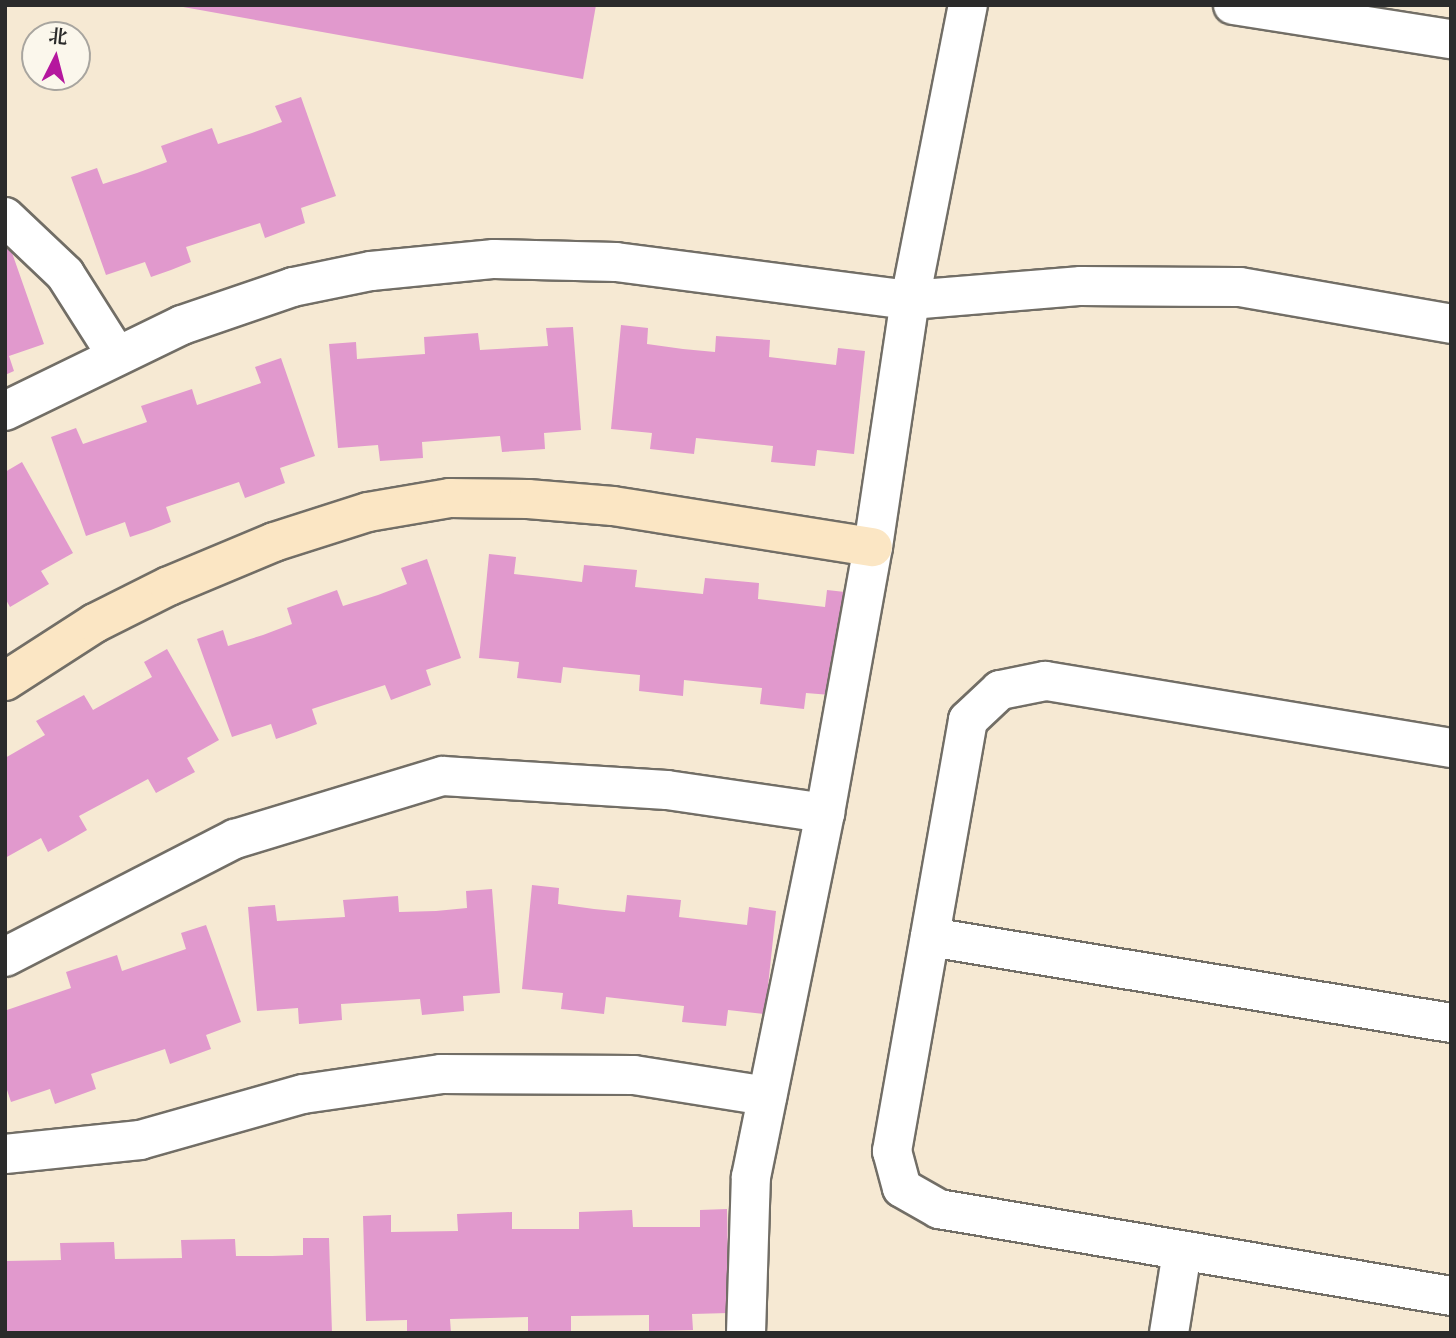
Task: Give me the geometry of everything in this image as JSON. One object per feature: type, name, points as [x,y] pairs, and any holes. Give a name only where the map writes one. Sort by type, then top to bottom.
[{"type":"street","points":[[746,1333],[751,1177],[825,813],[873,547],[910,300],[968,5]]},
{"type":"street","points":[[1233,5],[1451,39]]},
{"type":"street","points":[[5,217],[65,274],[117,356]]},
{"type":"street","points":[[5,411],[182,325],[293,287],[371,271],[494,259],[617,262],[910,300],[1081,286],[1240,287],[1451,324]]},
{"type":"street","points":[[5,681],[95,623],[169,586],[274,542],[368,512],[450,498],[528,499],[613,506],[873,547]]},
{"type":"street","points":[[1451,748],[1045,681],[1000,690],[968,720],[892,1151],[902,1188],[939,1209],[1451,1296]]},
{"type":"street","points":[[5,957],[235,839],[443,776],[667,790],[825,813]]},
{"type":"street","points":[[930,937],[1451,1023]]},
{"type":"street","points":[[5,1154],[140,1140],[303,1094],[441,1074],[634,1075],[767,1096]]},
{"type":"street","points":[[1169,1333],[1182,1252]]},
{"type":"building","points":[[172,5],[596,5],[583,79]]},
{"type":"building","points":[[301,97],[336,196],[301,208],[305,223],[265,238],[260,223],[186,247],[191,262],[151,277],[145,262],[106,275],[71,177],[97,168],[103,184],[167,162],[161,146],[212,128],[218,144],[252,133],[282,122],[275,106]]},
{"type":"building","points":[[10,247],[44,344],[9,356],[14,371],[5,375],[5,248]]},
{"type":"building","points":[[621,325],[648,328],[647,344],[683,349],[715,352],[716,336],[770,340],[769,357],[836,365],[838,348],[865,351],[854,454],[817,450],[815,466],[771,462],[773,446],[696,438],[694,454],[650,449],[652,433],[611,429]]},
{"type":"building","points":[[573,327],[581,430],[544,433],[545,449],[502,452],[500,436],[422,442],[423,458],[380,461],[378,445],[338,448],[329,344],[356,342],[357,359],[425,354],[424,337],[478,333],[480,350],[548,346],[546,328]]},
{"type":"building","points":[[281,358],[315,456],[280,468],[285,483],[245,498],[239,482],[166,507],[171,522],[151,530],[130,537],[125,522],[86,536],[51,437],[76,428],[83,444],[147,422],[141,406],[192,389],[197,405],[232,393],[261,383],[255,367]]},
{"type":"building","points":[[22,462],[73,553],[41,571],[49,584],[10,607],[5,598],[5,472]]},
{"type":"building","points":[[489,554],[516,557],[514,574],[582,582],[584,565],[637,570],[635,587],[703,594],[705,578],[759,583],[758,599],[825,607],[827,590],[854,593],[843,696],[806,693],[804,709],[760,704],[762,688],[684,680],[683,696],[639,691],[640,675],[563,667],[561,683],[517,678],[519,662],[479,658]]},
{"type":"building","points":[[427,559],[461,658],[426,670],[431,685],[391,700],[385,685],[312,709],[317,724],[276,739],[271,724],[232,737],[197,639],[223,630],[228,646],[263,635],[292,624],[287,608],[337,590],[343,606],[378,595],[407,584],[401,568]]},
{"type":"building","points":[[167,649],[219,740],[187,758],[195,772],[156,793],[148,779],[79,816],[87,830],[68,841],[48,852],[41,838],[5,858],[5,758],[45,735],[36,721],[84,695],[93,710],[152,677],[144,662]]},
{"type":"building","points":[[532,885],[559,888],[558,904],[594,909],[625,912],[627,895],[681,900],[679,917],[747,925],[749,907],[776,911],[765,1014],[728,1010],[726,1026],[682,1022],[684,1006],[606,997],[604,1014],[561,1009],[563,993],[522,989]]},
{"type":"building","points":[[492,889],[500,993],[463,996],[464,1011],[422,1015],[420,999],[341,1004],[342,1020],[299,1024],[298,1008],[257,1011],[248,907],[275,905],[277,921],[345,917],[343,900],[398,896],[399,912],[436,911],[467,908],[466,891]]},
{"type":"building","points":[[206,925],[241,1022],[206,1035],[211,1049],[170,1064],[165,1049],[91,1074],[96,1089],[55,1104],[50,1089],[11,1102],[5,1084],[5,1005],[7,1010],[71,988],[66,972],[117,955],[122,971],[186,949],[181,933]]},
{"type":"building","points":[[727,1209],[729,1313],[692,1314],[693,1330],[649,1331],[649,1315],[571,1316],[571,1331],[528,1333],[528,1317],[450,1319],[451,1333],[407,1333],[407,1320],[366,1321],[363,1216],[391,1215],[391,1232],[458,1231],[457,1214],[512,1212],[512,1229],[579,1229],[579,1212],[632,1210],[633,1227],[700,1227],[700,1210]]},
{"type":"building","points":[[303,1238],[329,1238],[332,1333],[5,1333],[5,1261],[61,1260],[60,1243],[114,1242],[115,1259],[182,1258],[181,1240],[235,1239],[236,1256],[272,1256],[303,1255]]}]
